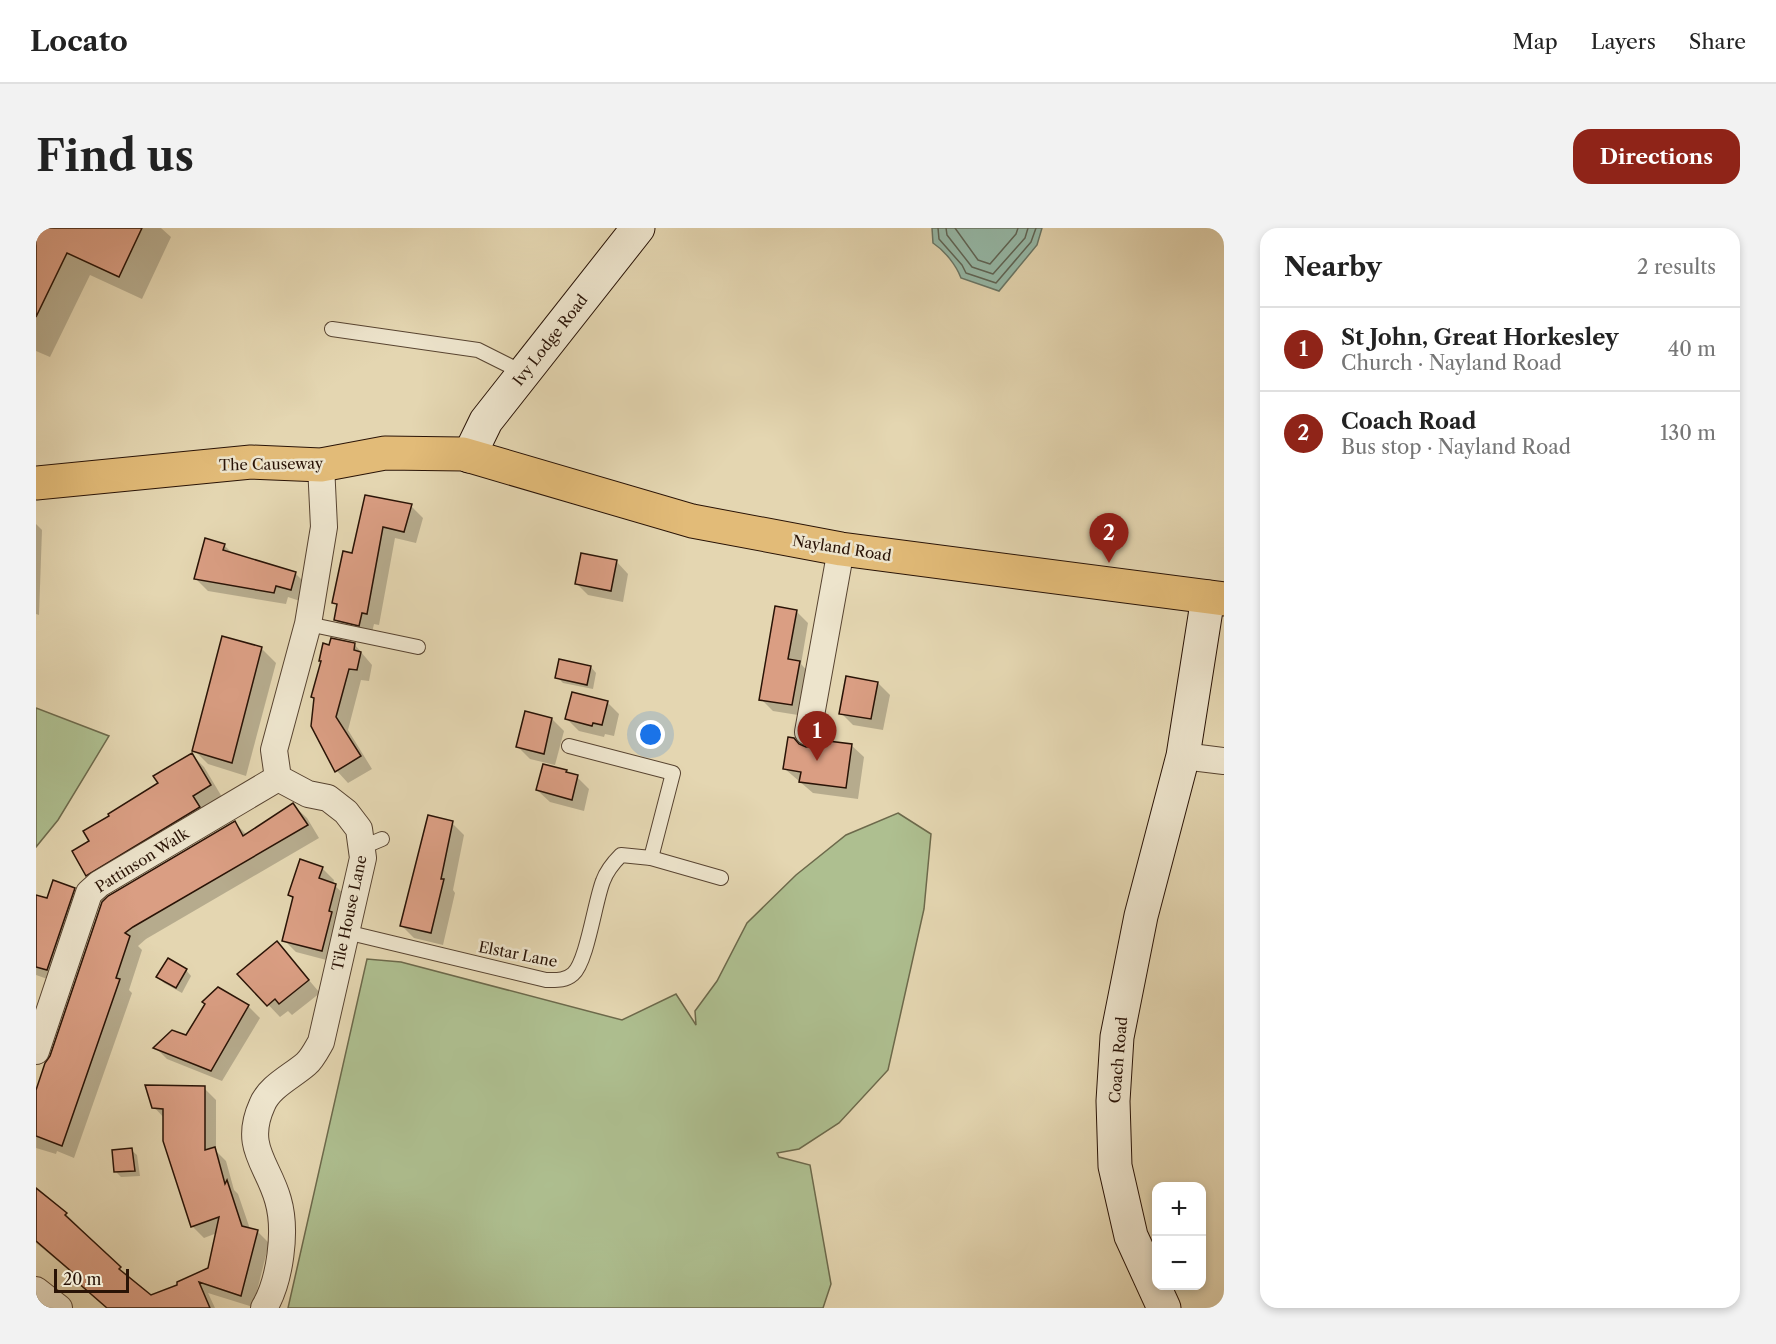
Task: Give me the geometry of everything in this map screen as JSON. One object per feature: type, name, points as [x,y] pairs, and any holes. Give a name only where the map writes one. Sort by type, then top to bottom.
[{"type":"main road","name":"The Causeway","points":[[36,483],[251,462],[321,465],[385,453],[442,452],[469,456]]},
{"type":"main road","name":"Nayland Road","points":[[469,456],[692,521],[841,549],[1216,598]]},
{"type":"street","name":"Ivy Lodge Road","points":[[469,456],[486,421],[638,228]]},
{"type":"street","points":[[278,778],[274,750],[308,624],[324,527],[321,465]]},
{"type":"street","points":[[808,732],[841,549]]},
{"type":"street","name":"Coach Road","points":[[1164,1308],[1131,1236],[1116,1166],[1113,1101],[1117,1037],[1139,927],[1183,756],[1216,598]]},
{"type":"street","points":[[1183,756],[1224,760]]},
{"type":"street","name":"Tile House Lane","points":[[264,1308],[272,1289],[283,1231],[278,1201],[259,1159],[254,1131],[262,1103],[278,1085],[308,1063],[321,1042],[363,858],[372,843],[346,812],[327,798],[308,794],[278,778]]},
{"type":"street","name":"Pattinson Walk","points":[[36,1051],[89,893],[99,884],[278,778]]},
{"type":"street","points":[[36,1290],[59,1308]]},
{"type":"lane","points":[[332,329],[478,350],[524,373]]},
{"type":"lane","points":[[308,624],[418,647]]},
{"type":"lane","points":[[569,746],[673,773],[651,858]]},
{"type":"lane","name":"Elstar Lane","points":[[345,932],[546,980],[561,980],[574,974],[581,961],[603,882],[610,866],[621,855],[651,858],[715,877]]},
{"type":"shaded area","points":[[36,708],[109,736],[58,820],[36,847]]},
{"type":"shaded area","points":[[898,813],[931,834],[924,909],[888,1070],[839,1123],[799,1149],[777,1153],[779,1157],[810,1165],[831,1284],[823,1308],[288,1308],[367,959],[401,962],[622,1020],[676,994],[696,1025],[695,1011],[717,981],[747,923],[796,875],[846,835]]},
{"type":"water","points":[[932,228],[1042,228],[1037,245],[999,291],[961,278],[950,259],[933,243]]},
{"type":"building","points":[[36,228],[142,228],[119,277],[67,253],[36,317]]},
{"type":"building","points":[[365,495],[412,504],[404,532],[383,527],[367,614],[362,613],[359,626],[334,620],[337,604],[332,603],[343,551],[352,553]]},
{"type":"building","points":[[205,538],[225,544],[223,550],[296,572],[291,590],[276,586],[274,593],[194,579]]},
{"type":"building","points":[[581,553],[617,560],[611,591],[575,584]]},
{"type":"building","points":[[775,606],[797,610],[788,659],[800,661],[792,705],[759,700]]},
{"type":"building","points":[[222,636],[262,647],[232,763],[192,751]]},
{"type":"building","points":[[331,638],[355,643],[354,650],[361,652],[357,670],[349,669],[336,717],[361,756],[335,772],[311,726],[314,698],[311,697],[321,661],[319,661],[323,643],[329,645]]},
{"type":"building","points":[[559,659],[591,666],[587,685],[555,678]]},
{"type":"building","points":[[846,676],[878,682],[871,719],[839,714]]},
{"type":"building","points":[[572,692],[608,701],[602,725],[593,723],[592,726],[565,719]]},
{"type":"building","points":[[525,711],[552,718],[544,754],[516,747]]},
{"type":"building","points":[[788,737],[794,738],[806,747],[814,746],[820,740],[852,744],[846,788],[799,782],[801,772],[783,769]]},
{"type":"building","points":[[192,753],[211,785],[193,796],[200,807],[86,876],[72,851],[89,841],[83,831],[158,783],[153,776]]},
{"type":"building","points":[[543,764],[578,775],[572,800],[536,790]]},
{"type":"building","points":[[293,803],[308,825],[125,933],[130,936],[116,978],[120,979],[62,1146],[36,1136],[36,1090],[45,1063],[50,1056],[102,902],[108,896],[235,821],[243,836]]},
{"type":"building","points":[[428,815],[453,821],[441,879],[444,879],[431,933],[400,926]]},
{"type":"building","points":[[300,859],[323,867],[319,878],[336,884],[329,911],[332,912],[322,951],[282,941],[293,897],[288,895]]},
{"type":"building","points":[[53,880],[75,888],[47,970],[36,967],[36,895],[47,898]]},
{"type":"building","points":[[277,941],[309,980],[279,1004],[275,999],[267,1006],[237,974]]},
{"type":"building","points":[[168,958],[187,969],[176,988],[156,977]]},
{"type":"building","points":[[218,987],[249,1005],[211,1071],[153,1048],[172,1030],[186,1035],[205,1004],[202,1002]]},
{"type":"building","points":[[145,1085],[205,1086],[205,1150],[215,1147],[225,1184],[227,1180],[242,1226],[258,1230],[241,1296],[199,1282],[210,1308],[107,1308],[76,1281],[79,1278],[36,1241],[36,1188],[67,1213],[65,1215],[121,1267],[119,1269],[151,1295],[177,1285],[177,1282],[208,1268],[219,1217],[191,1227],[163,1141],[163,1109],[152,1108]]},
{"type":"building","points":[[132,1148],[135,1171],[114,1172],[112,1150]]},
{"type":"place","name":"Coach Road","points":[[1109,563]]},
{"type":"place","name":"St John, Great Horkesley","points":[[817,761]]}]
